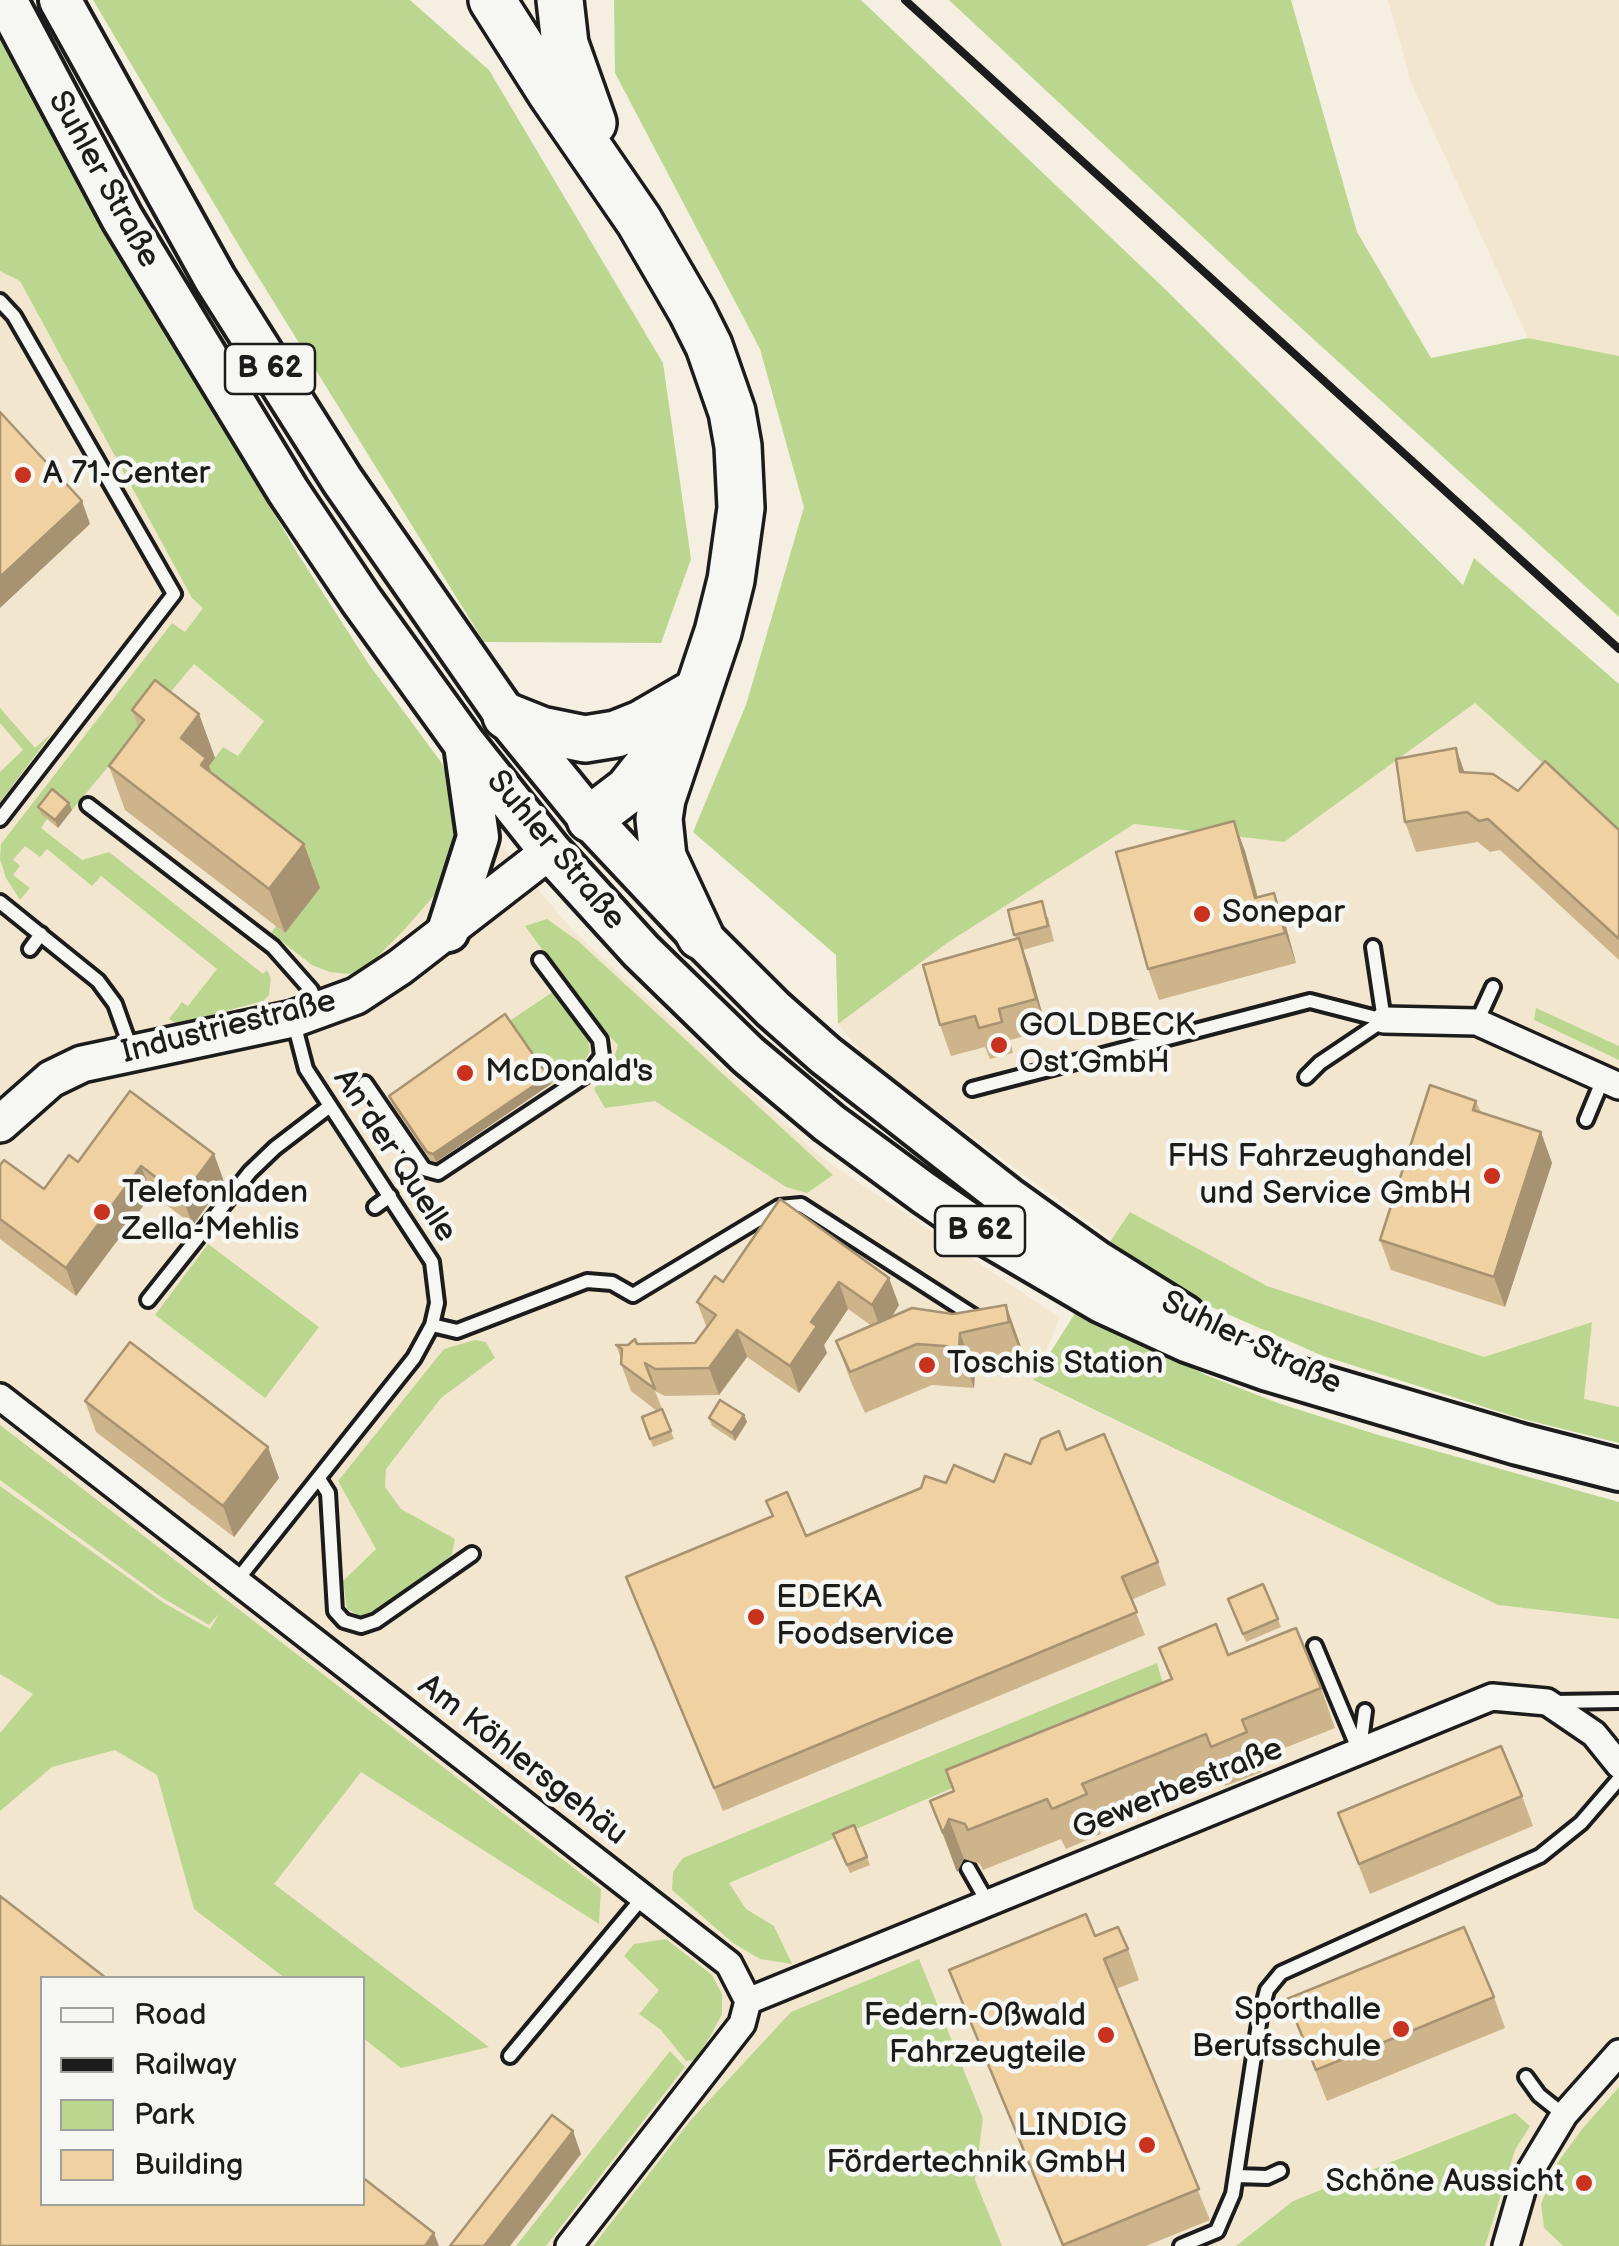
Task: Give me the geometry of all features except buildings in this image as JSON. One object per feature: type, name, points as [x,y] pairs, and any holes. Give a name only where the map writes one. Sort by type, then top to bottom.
[{"type":"highway","points":[[492,0],[547,51],[594,127],[639,221],[710,346],[732,412],[741,508],[738,542],[718,632],[662,799],[659,819],[664,857],[700,936]]},
{"type":"highway","points":[[547,51],[560,0]]},
{"type":"highway","points":[[506,716],[541,730],[585,739],[616,734],[641,724],[696,692]]},
{"type":"highway","points":[[590,819],[628,790],[648,767],[696,692]]},
{"type":"main road","name":"Suhler Straße","points":[[6,0],[122,218],[217,376],[361,600],[464,743],[550,851],[640,950],[748,1055],[880,1162],[972,1226],[1102,1302],[1189,1342],[1384,1405],[1619,1470]]},
{"type":"main road","name":"Suhler Straße","points":[[60,0],[215,279],[412,584],[506,716],[590,819],[700,936],[772,1008],[849,1074],[1096,1261],[1216,1334],[1290,1369],[1384,1405]]},
{"type":"main road","points":[[448,931],[478,837],[464,743]]},
{"type":"main road","points":[[550,851],[590,819]]},
{"type":"street","name":"Industriestraße","points":[[0,1124],[52,1079],[82,1064],[306,1015],[356,996],[448,931],[550,851]]},
{"type":"street","points":[[1384,1020],[1477,1022],[1611,1083]]},
{"type":"street","name":"Am Köhlersgehäu","points":[[0,1398],[729,1964],[748,2001]]},
{"type":"street","name":"Gewerbestraße","points":[[748,2001],[1492,1698],[1547,1702]]},
{"type":"street","points":[[1547,1702],[1594,1734],[1619,1765]]},
{"type":"street","points":[[569,2246],[726,2048],[742,2024],[748,2001]]},
{"type":"street","points":[[1506,2246],[1525,2180],[1564,2115],[1619,2053]]},
{"type":"lane","points":[[0,301],[14,316],[174,594],[0,819]]},
{"type":"lane","name":"An der Quelle","points":[[88,805],[273,947],[311,990],[306,1015],[306,1069],[432,1262],[437,1303],[432,1325],[414,1358],[352,1426],[319,1479],[238,1580]]},
{"type":"lane","points":[[0,902],[27,914],[41,934],[98,980],[115,1004],[132,1051]]},
{"type":"lane","points":[[30,949],[41,934]]},
{"type":"lane","points":[[1373,947],[1384,1020]]},
{"type":"lane","points":[[366,1082],[424,1169],[438,1173],[590,1072],[602,1056],[600,1040],[540,960]]},
{"type":"lane","points":[[1477,1022],[1493,987]]},
{"type":"lane","points":[[972,1090],[1310,1001],[1384,1020]]},
{"type":"lane","points":[[1306,1077],[1320,1063],[1384,1020]]},
{"type":"lane","points":[[1586,1120],[1611,1083]]},
{"type":"lane","points":[[148,1300],[247,1168],[278,1152],[330,1106]]},
{"type":"lane","points":[[375,1207],[390,1196]]},
{"type":"lane","points":[[432,1325],[457,1331],[587,1281],[612,1284],[633,1295],[779,1207],[801,1205],[984,1324]]},
{"type":"lane","points":[[319,1479],[328,1493],[335,1611],[344,1621],[361,1626],[376,1621],[472,1554]]},
{"type":"lane","points":[[1315,1646],[1359,1752]]},
{"type":"lane","points":[[1547,1702],[1619,1700]]},
{"type":"lane","points":[[1359,1752],[1366,1711]]},
{"type":"lane","points":[[1181,2246],[1218,2231],[1233,2194],[1260,2017],[1267,1990],[1281,1973],[1540,1856],[1581,1823],[1619,1779]]},
{"type":"lane","points":[[968,1868],[988,1903]]},
{"type":"lane","points":[[510,2056],[642,1897]]},
{"type":"lane","points":[[1526,2077],[1564,2115]]},
{"type":"lane","points":[[1236,2176],[1267,2177],[1280,2172]]},
{"type":"shaded area","points":[[1388,0],[1619,0],[1619,356],[1528,338],[1411,82]]},
{"type":"shaded area","points":[[0,117],[276,578],[574,932],[821,1157],[1060,1318],[1033,1381],[1498,1605],[1619,1619],[1619,2087],[1558,2162],[1541,2203],[1544,2228],[1563,2246],[0,2246]]},
{"type":"shaded area","points":[[1463,586],[1619,749],[1619,1435],[1366,1370],[1190,1296],[870,1062],[838,1024],[836,955]]},
{"type":"green space","points":[[93,0],[410,0],[489,70],[663,363],[691,559],[661,643],[484,642],[244,254]]},
{"type":"green space","points":[[614,0],[861,0],[1166,290],[1463,585],[1474,558],[1619,684],[1619,831],[1475,703],[1284,842],[1134,824],[947,943],[838,1024],[836,955],[693,832],[746,705],[804,507],[760,349],[615,73]]},
{"type":"green space","points":[[949,0],[1291,0],[1357,232],[1431,358],[1528,338],[1619,356],[1619,617],[1266,296]]},
{"type":"green space","points":[[0,28],[44,122],[298,554],[370,666],[441,762],[460,802],[463,837],[438,891],[404,930],[371,963],[350,974],[312,965],[271,933],[276,926],[285,933],[319,888],[192,789],[223,747],[238,756],[264,721],[194,664],[72,810],[55,797],[42,814],[47,819],[41,828],[82,860],[109,852],[263,974],[267,970],[271,978],[269,995],[263,1001],[177,1024],[169,1019],[182,1002],[188,1006],[217,969],[101,876],[92,886],[47,849],[40,857],[25,846],[13,860],[20,866],[13,875],[30,888],[20,900],[0,859],[1,844],[172,623],[185,632],[203,608],[192,598],[20,281],[0,271]]},
{"type":"green space","points":[[0,708],[35,748],[52,733],[0,802],[0,772],[23,750],[0,723]]},
{"type":"green space","points":[[547,919],[578,941],[833,1175],[807,1193],[786,1187],[655,1101],[605,1108],[594,1089],[610,1070],[618,1045],[593,1019],[525,926]]},
{"type":"green space","points":[[554,991],[588,1041],[590,1051],[584,1062],[551,1084],[508,1022]]},
{"type":"green space","points":[[1536,1008],[1619,1046],[1619,1060],[1534,1020]]},
{"type":"green space","points":[[1130,1212],[1267,1286],[1484,1357],[1592,1322],[1584,1399],[1619,1407],[1619,1443],[1519,1418],[1323,1356],[1207,1305],[1107,1246]]},
{"type":"green space","points":[[208,1244],[319,1327],[265,1398],[155,1315]]},
{"type":"green space","points":[[1077,1310],[1206,1375],[1278,1403],[1619,1502],[1619,1619],[1498,1605],[1033,1380]]},
{"type":"green space","points":[[475,1340],[486,1342],[495,1358],[441,1398],[386,1469],[385,1487],[401,1509],[455,1539],[452,1554],[429,1578],[388,1605],[360,1616],[347,1609],[343,1581],[376,1549],[338,1481],[444,1349]]},
{"type":"green space","points":[[0,1425],[601,1889],[599,1924],[361,1772],[274,1884],[489,2047],[401,2068],[365,2040],[365,1976],[282,1976],[194,1909],[157,1775],[115,1750],[52,1767],[0,1811],[0,1733],[33,1694],[0,1674],[0,1486],[164,1603],[210,1629],[219,1614],[209,1625],[161,1597],[0,1480]]},
{"type":"green space","points":[[1157,1663],[1167,1697],[729,1883],[746,1909],[774,1926],[792,1964],[760,1959],[733,1943],[672,1890],[673,1872],[683,1858]]},
{"type":"green space","points":[[666,1939],[712,1975],[722,1994],[722,2014],[695,2060],[686,2061],[661,2030],[639,2014],[659,1990],[624,1956],[634,1944]]},
{"type":"green space","points":[[919,1959],[983,2118],[975,2180],[1002,2246],[593,2246],[690,2121],[791,2012]]},
{"type":"green space","points":[[670,2051],[685,2067],[546,2246],[516,2246]]},
{"type":"green space","name":"Schöne Aussicht","points":[[1619,2087],[1619,2246],[1563,2246],[1544,2228],[1541,2204],[1558,2162]]},
{"type":"green space","points":[[1515,2113],[1530,2126],[1515,2150],[1485,2246],[1236,2246],[1293,2201]]},
{"type":"railway","points":[[905,0],[1619,649]]},
{"type":"place","name":"A 71-Center","points":[[23,475]]},
{"type":"place","name":"Sonepar","points":[[1202,914]]},
{"type":"place","name":"GOLDBECK Ost GmbH","points":[[999,1045]]},
{"type":"place","name":"McDonald's","points":[[465,1073]]},
{"type":"place","name":"FHS Fahrzeughandel und Service GmbH","points":[[1492,1176]]},
{"type":"place","name":"Telefonladen Zella-Mehlis","points":[[102,1212]]},
{"type":"place","name":"Toschis Station","points":[[927,1365]]},
{"type":"place","name":"EDEKA Foodservice","points":[[756,1617]]},
{"type":"place","name":"Sporthalle Berufsschule","points":[[1401,2029]]},
{"type":"place","name":"Federn-Oßwald Fahrzeugteile","points":[[1106,2035]]},
{"type":"place","name":"LINDIG Fördertechnik GmbH","points":[[1147,2145]]},
{"type":"place","name":"Schöne Aussicht","points":[[1584,2183]]}]
